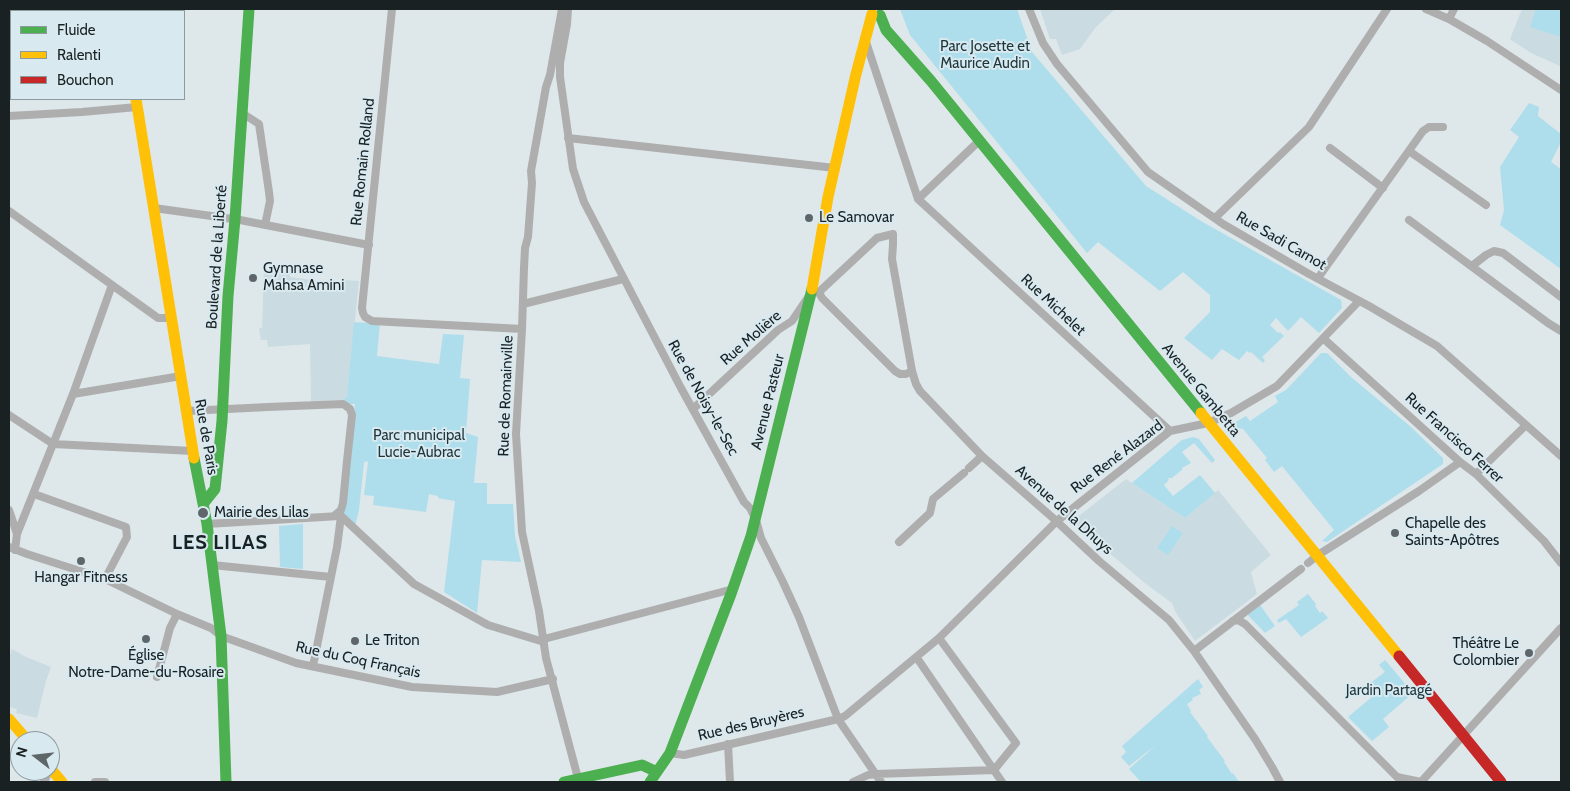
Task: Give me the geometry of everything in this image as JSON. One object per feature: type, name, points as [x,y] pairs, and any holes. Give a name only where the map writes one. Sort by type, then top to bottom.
[{"type":"main road","name":"Boulevard de la Liberté","points":[[203,504],[216,488],[249,9]]},
{"type":"main road","name":"Avenue Pasteur","points":[[650,782],[670,753],[733,589],[756,520],[770,458],[815,292],[828,197],[865,40],[877,12]]},
{"type":"main road","name":"Avenue Gambetta","points":[[877,12],[886,30],[931,81],[1501,782]]},
{"type":"main road","name":"Rue de Paris","points":[[137,103],[193,451],[207,524],[221,636],[226,782]]},
{"type":"main road","points":[[9,719],[19,731]]},
{"type":"main road","points":[[564,782],[642,765],[657,772]]},
{"type":"street","name":"Rue Romain Rolland","points":[[392,9],[362,308],[365,317],[372,321],[522,329]]},
{"type":"street","name":"Rue de Romainville","points":[[562,9],[531,171],[532,183],[529,229],[525,248],[516,434],[522,532],[546,658],[578,780]]},
{"type":"street","name":"Rue de Noisy-le-Sec","points":[[568,9],[560,63],[560,78],[573,169],[584,202],[692,409],[756,520],[761,538],[799,617],[838,719],[881,782]]},
{"type":"street","name":"Rue Sadi Carnot","points":[[1030,9],[1043,43],[1057,64],[1148,172],[1223,224],[1436,346],[1561,456]]},
{"type":"street","points":[[1215,218],[1310,127],[1386,9]]},
{"type":"street","points":[[1426,9],[1449,19],[1487,41],[1561,90]]},
{"type":"street","points":[[1449,19],[1454,9]]},
{"type":"street","points":[[865,40],[918,199],[978,141]]},
{"type":"street","points":[[550,76],[555,72],[560,78]]},
{"type":"street","points":[[9,116],[82,112],[137,103]]},
{"type":"street","points":[[242,113],[259,124],[270,192],[265,225]]},
{"type":"street","points":[[1318,278],[1423,131],[1429,127],[1443,128]]},
{"type":"street","points":[[568,138],[835,168]]},
{"type":"street","points":[[1330,148],[1383,188]]},
{"type":"street","points":[[1409,151],[1486,205]]},
{"type":"street","name":"Rue Michelet","points":[[918,199],[1170,432]]},
{"type":"street","points":[[154,208],[235,219],[369,244]]},
{"type":"street","points":[[9,211],[158,318],[172,318]]},
{"type":"street","points":[[1409,220],[1561,331]]},
{"type":"street","name":"Rue Molière","points":[[692,409],[778,330],[792,321],[815,292],[877,238],[893,234]]},
{"type":"street","name":"Avenue de la Dhuys","points":[[893,234],[892,259],[912,370],[920,392],[982,456],[1057,521],[1099,561],[1159,610],[1178,630],[1255,739],[1280,782]]},
{"type":"street","points":[[1472,266],[1494,251],[1503,253],[1561,297]]},
{"type":"street","points":[[523,304],[623,278]]},
{"type":"street","points":[[12,548],[73,394],[112,285]]},
{"type":"street","points":[[815,292],[895,371],[900,374],[906,374],[912,370]]},
{"type":"street","name":"Rue René Alazard","points":[[838,719],[845,716],[917,658],[1057,521],[1170,432],[1208,423],[1231,413],[1277,386],[1359,301]]},
{"type":"street","name":"Rue Francisco Ferrer","points":[[1324,339],[1460,462],[1476,474],[1544,541],[1561,563]]},
{"type":"street","points":[[73,394],[181,376]]},
{"type":"street","points":[[187,411],[343,404],[350,409],[352,415],[343,503],[338,516],[337,547],[313,666]]},
{"type":"street","points":[[9,414],[53,444],[193,451]]},
{"type":"street","points":[[1476,474],[1523,428]]},
{"type":"street","points":[[899,542],[930,513],[933,499],[982,456]]},
{"type":"street","points":[[1308,563],[1460,462]]},
{"type":"street","points":[[34,494],[126,527],[127,537],[105,579]]},
{"type":"street","points":[[9,510],[17,534]]},
{"type":"street","points":[[207,524],[338,516],[414,584],[488,625],[544,641],[733,589]]},
{"type":"street","name":"Rue du Coq Français","points":[[12,548],[105,579],[177,614],[211,628],[221,636],[296,662],[412,687],[497,692],[552,679]]},
{"type":"street","points":[[212,565],[330,577]]},
{"type":"street","points":[[1194,651],[1301,569]]},
{"type":"street","points":[[157,677],[170,628],[177,614]]},
{"type":"street","points":[[1233,621],[1238,620],[1245,624],[1397,777],[1421,782],[1561,628]]},
{"type":"street","points":[[853,782],[868,775],[876,774],[994,770],[1016,743],[939,638]]},
{"type":"street","points":[[917,658],[1002,782]]},
{"type":"street","name":"Rue des Bruyères","points":[[670,753],[684,755],[838,719]]},
{"type":"street","points":[[728,744],[730,782]]},
{"type":"street","points":[[95,782],[105,782]]},
{"type":"shaded area","points":[[1040,9],[1115,9],[1096,27],[1080,49],[1062,55],[1056,39],[1050,39]]},
{"type":"shaded area","points":[[1522,9],[1561,9],[1560,66],[1531,53],[1510,39]]},
{"type":"shaded area","points":[[264,270],[290,273],[290,277],[342,284],[342,280],[359,281],[347,397],[343,400],[311,401],[310,344],[268,347],[267,340],[261,340],[259,328],[262,328]]},
{"type":"shaded area","points":[[1126,479],[1185,518],[1218,490],[1271,555],[1251,572],[1257,594],[1195,641],[1176,613],[1172,603],[1146,584],[1075,524],[1075,519]]},
{"type":"shaded area","points":[[12,649],[51,667],[37,718],[16,713],[17,709],[9,705],[9,658]]},
{"type":"green space","name":"Parc Josette et Maurice Audin","points":[[900,9],[1017,9],[1032,52],[1146,186],[1201,221],[1341,300],[1342,308],[1319,333],[1301,317],[1288,331],[1276,318],[1270,325],[1284,336],[1262,357],[1265,360],[1263,363],[1251,352],[1247,351],[1239,360],[1222,349],[1212,360],[1184,338],[1210,312],[1210,295],[1183,272],[1160,291],[1098,242],[1087,253],[910,35]]},
{"type":"green space","points":[[1536,9],[1561,11],[1561,37],[1530,27]]},
{"type":"green space","points":[[1529,103],[1539,107],[1538,116],[1561,134],[1561,142],[1551,162],[1561,169],[1561,269],[1500,225],[1504,210],[1500,167],[1519,137],[1510,130]]},
{"type":"green space","name":"Parc municipal Lucie-Aubrac","points":[[354,322],[380,324],[377,356],[439,364],[443,334],[464,335],[460,378],[470,379],[466,433],[478,437],[474,483],[487,483],[487,504],[513,504],[515,536],[521,562],[482,560],[477,613],[444,592],[455,501],[438,498],[438,496],[429,494],[426,512],[373,505],[374,496],[364,495],[368,462],[366,461],[364,463],[359,510],[355,526],[342,513],[345,502],[355,404],[350,404],[343,400],[347,397]]},
{"type":"green space","points":[[1321,353],[1327,353],[1351,377],[1411,427],[1443,458],[1443,464],[1327,542],[1322,541],[1334,530],[1282,466],[1274,472],[1265,460],[1267,458],[1243,429],[1239,428],[1233,432],[1234,423],[1246,416],[1250,421],[1278,402],[1275,396],[1286,390]]},
{"type":"green space","points":[[1193,437],[1199,439],[1215,460],[1212,463],[1194,443],[1182,452],[1191,463],[1182,468],[1172,478],[1168,478],[1169,480],[1164,485],[1173,496],[1200,475],[1215,493],[1185,518],[1132,483],[1182,440]]},
{"type":"green space","points":[[303,524],[303,569],[280,567],[279,526]]},
{"type":"green space","points":[[1172,526],[1183,533],[1168,555],[1157,548]]},
{"type":"green space","points":[[1308,594],[1320,613],[1322,611],[1328,618],[1301,637],[1286,619],[1279,623],[1277,620],[1299,605],[1297,602]]},
{"type":"green space","points":[[1258,602],[1275,626],[1265,633],[1245,612]]},
{"type":"green space","name":"Jardin Partagé","points":[[1385,660],[1413,693],[1383,719],[1389,727],[1372,741],[1348,717],[1373,696],[1365,687],[1385,672],[1379,665]]},
{"type":"green space","points":[[1198,679],[1203,687],[1199,690],[1201,694],[1192,698],[1193,700],[1187,704],[1190,712],[1239,782],[1141,782],[1129,769],[1156,745],[1129,766],[1121,757],[1126,752],[1122,746]]},
{"type":"traffic: fast","points":[[203,504],[215,489],[222,421],[228,296],[249,9]]},
{"type":"traffic: fast","points":[[880,15],[886,30],[931,81],[1201,413]]},
{"type":"traffic: fast","points":[[650,782],[670,753],[731,594],[751,536],[812,289]]},
{"type":"traffic: fast","points":[[194,458],[207,524],[221,636],[226,782]]},
{"type":"traffic: fast","points":[[564,782],[642,765],[657,772]]},
{"type":"traffic: slow","points":[[812,289],[828,197],[856,74],[872,14]]},
{"type":"traffic: slow","points":[[136,100],[194,458]]},
{"type":"traffic: slow","points":[[1201,413],[1399,656]]},
{"type":"traffic: slow","points":[[9,719],[19,731]]},
{"type":"traffic: jam","points":[[1399,656],[1501,782]]},
{"type":"place","name":"Le Samovar","points":[[809,218]]},
{"type":"place","name":"Gymnase Mahsa Amini","points":[[253,278]]},
{"type":"place","name":"Mairie des Lilas","points":[[203,513]]},
{"type":"place","name":"Chapelle des Saints-Apôtres","points":[[1395,533]]},
{"type":"place","name":"Hangar Fitness","points":[[81,561]]},
{"type":"place","name":"Église Notre-Dame-du-Rosaire","points":[[146,639]]},
{"type":"place","name":"Le Triton","points":[[355,641]]},
{"type":"place","name":"Théâtre Le Colombier","points":[[1529,653]]},
{"type":"district","name":"LES LILAS","points":[[220,543]]}]
